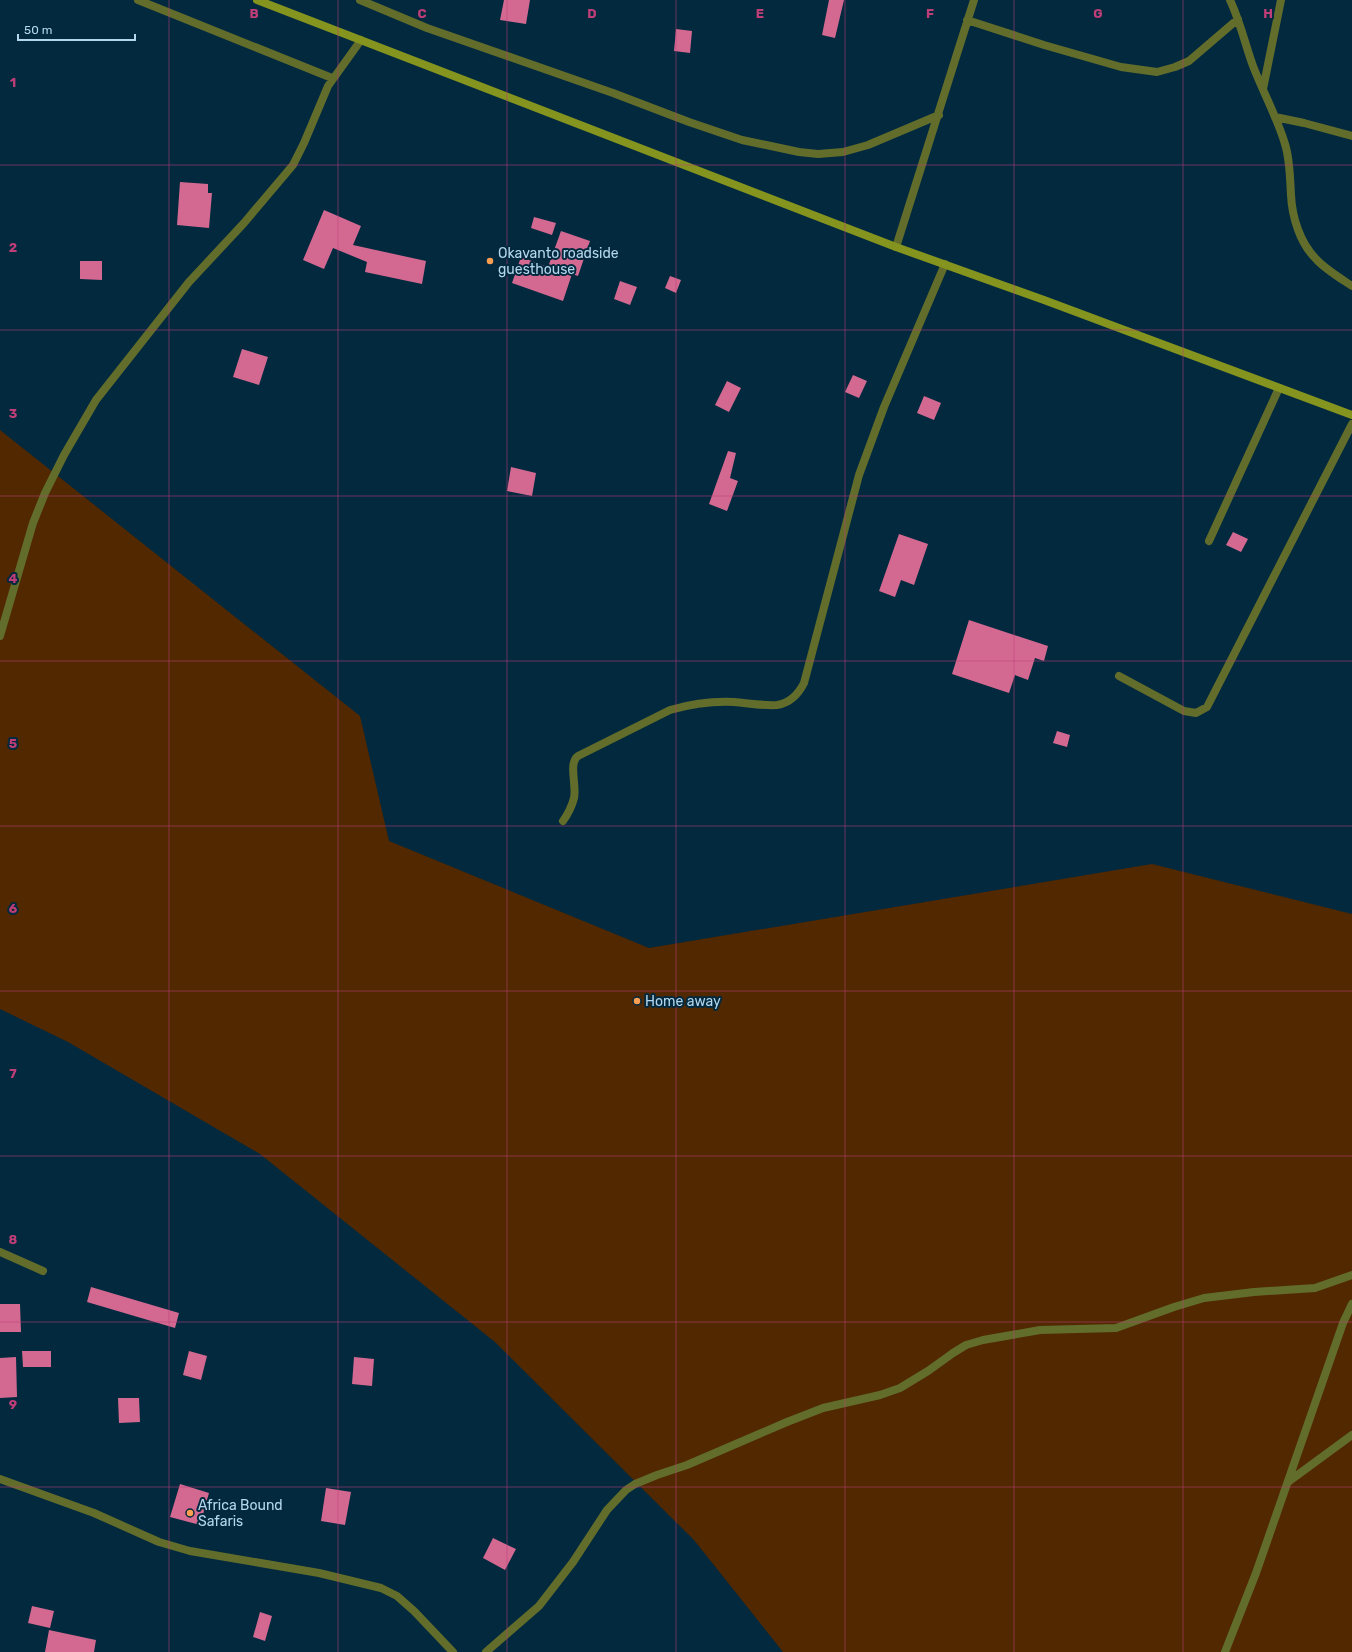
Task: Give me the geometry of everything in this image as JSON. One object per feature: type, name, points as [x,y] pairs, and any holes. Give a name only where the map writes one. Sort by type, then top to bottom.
[{"type":"main road","points":[[257,0],[896,247],[1352,415]]},
{"type":"street","points":[[138,0],[332,78]]},
{"type":"street","points":[[360,0],[427,28],[627,98],[689,122],[742,140],[792,151],[818,154],[843,152],[868,145],[939,115]]},
{"type":"street","points":[[896,247],[939,115],[974,0]]},
{"type":"street","points":[[1230,0],[1238,19],[1252,65],[1286,144],[1289,159],[1291,196],[1295,221],[1305,243],[1315,259],[1352,286]]},
{"type":"street","points":[[1262,89],[1281,0]]},
{"type":"street","points":[[968,20],[1044,46],[1121,67],[1157,72],[1175,68],[1189,61],[1238,19]]},
{"type":"street","points":[[0,636],[33,523],[45,493],[64,455],[96,400],[189,282],[244,223],[293,165],[332,78],[361,40]]},
{"type":"street","points":[[1275,117],[1352,136]]},
{"type":"street","points":[[563,821],[569,813],[574,798],[575,790],[573,766],[574,761],[578,756],[670,710],[686,705],[703,702],[732,702],[778,705],[787,701],[800,691],[810,661],[859,475],[884,406],[945,264]]},
{"type":"street","points":[[1209,541],[1279,388]]},
{"type":"street","points":[[1119,676],[1184,711],[1196,713],[1207,707],[1352,424]]},
{"type":"street","points":[[0,1252],[43,1271]]},
{"type":"street","points":[[486,1652],[539,1606],[573,1562],[607,1510],[626,1490],[635,1484],[687,1466],[787,1422],[823,1408],[880,1395],[900,1388],[966,1345],[983,1340],[1040,1330],[1116,1328],[1132,1324],[1174,1307],[1204,1298],[1254,1292],[1315,1288],[1352,1275]]},
{"type":"street","points":[[1225,1652],[1256,1573],[1352,1304]]},
{"type":"street","points":[[1288,1482],[1352,1435]]},
{"type":"street","points":[[0,1479],[94,1513],[159,1542],[230,1558],[319,1573],[381,1588],[397,1596],[414,1611],[453,1652]]},
{"type":"shaded area","points":[[0,430],[360,716],[389,841],[649,948],[1152,864],[1352,914],[1352,1652],[783,1652],[694,1540],[495,1342],[260,1154],[68,1042],[0,1009]]},
{"type":"building","points":[[504,0],[530,0],[526,24],[500,20]]},
{"type":"building","points":[[829,0],[844,0],[835,38],[822,35]]},
{"type":"building","points":[[676,29],[692,31],[690,53],[674,51]]},
{"type":"building","points":[[180,182],[208,184],[208,193],[212,193],[209,228],[177,225]]},
{"type":"building","points":[[324,210],[361,226],[353,245],[426,261],[422,284],[365,272],[367,262],[333,248],[324,269],[303,260]]},
{"type":"building","points":[[534,217],[556,223],[552,235],[531,228]]},
{"type":"building","points":[[561,231],[590,241],[578,276],[572,274],[563,301],[512,283],[521,257],[548,267]]},
{"type":"building","points":[[80,261],[102,261],[102,280],[80,279]]},
{"type":"building","points":[[670,276],[681,280],[676,293],[665,288]]},
{"type":"building","points":[[620,281],[637,287],[630,305],[614,299]]},
{"type":"building","points":[[242,349],[268,357],[259,385],[233,377]]},
{"type":"building","points":[[853,375],[867,381],[859,398],[845,392]]},
{"type":"building","points":[[727,381],[741,388],[729,412],[715,405]]},
{"type":"building","points":[[924,396],[941,403],[934,420],[917,413]]},
{"type":"building","points":[[728,451],[736,453],[730,478],[738,481],[727,511],[709,504]]},
{"type":"building","points":[[511,467],[536,473],[532,496],[507,491]]},
{"type":"building","points":[[1233,532],[1248,539],[1241,552],[1226,545]]},
{"type":"building","points":[[899,534],[928,544],[914,585],[901,580],[895,597],[879,591]]},
{"type":"building","points":[[969,620],[1048,646],[1044,661],[1035,658],[1028,680],[1015,675],[1009,693],[952,674]]},
{"type":"building","points":[[1057,731],[1070,735],[1067,747],[1053,743]]},
{"type":"building","points":[[91,1287],[179,1313],[175,1328],[87,1302]]},
{"type":"building","points":[[0,1304],[20,1304],[21,1332],[0,1332]]},
{"type":"building","points":[[22,1351],[51,1351],[51,1367],[23,1367]]},
{"type":"building","points":[[189,1351],[207,1356],[201,1380],[183,1375]]},
{"type":"building","points":[[16,1357],[17,1397],[0,1398],[0,1358]]},
{"type":"building","points":[[354,1357],[374,1359],[372,1386],[352,1384]]},
{"type":"building","points":[[118,1398],[139,1398],[140,1422],[119,1423]]},
{"type":"building","points":[[180,1484],[209,1493],[200,1525],[170,1517]]},
{"type":"building","points":[[326,1488],[351,1492],[345,1525],[321,1521]]},
{"type":"building","points":[[493,1538],[516,1549],[505,1570],[483,1558]]},
{"type":"building","points":[[32,1606],[54,1611],[50,1628],[28,1623]]},
{"type":"building","points":[[260,1612],[272,1616],[265,1641],[253,1637]]},
{"type":"building","points":[[49,1630],[96,1640],[94,1652],[45,1652]]},
{"type":"place","name":"Okavanto roadside guesthouse","points":[[490,261]]},
{"type":"place","name":"Home away","points":[[637,1001]]},
{"type":"place","name":"Africa Bound Safaris","points":[[190,1513]]}]
